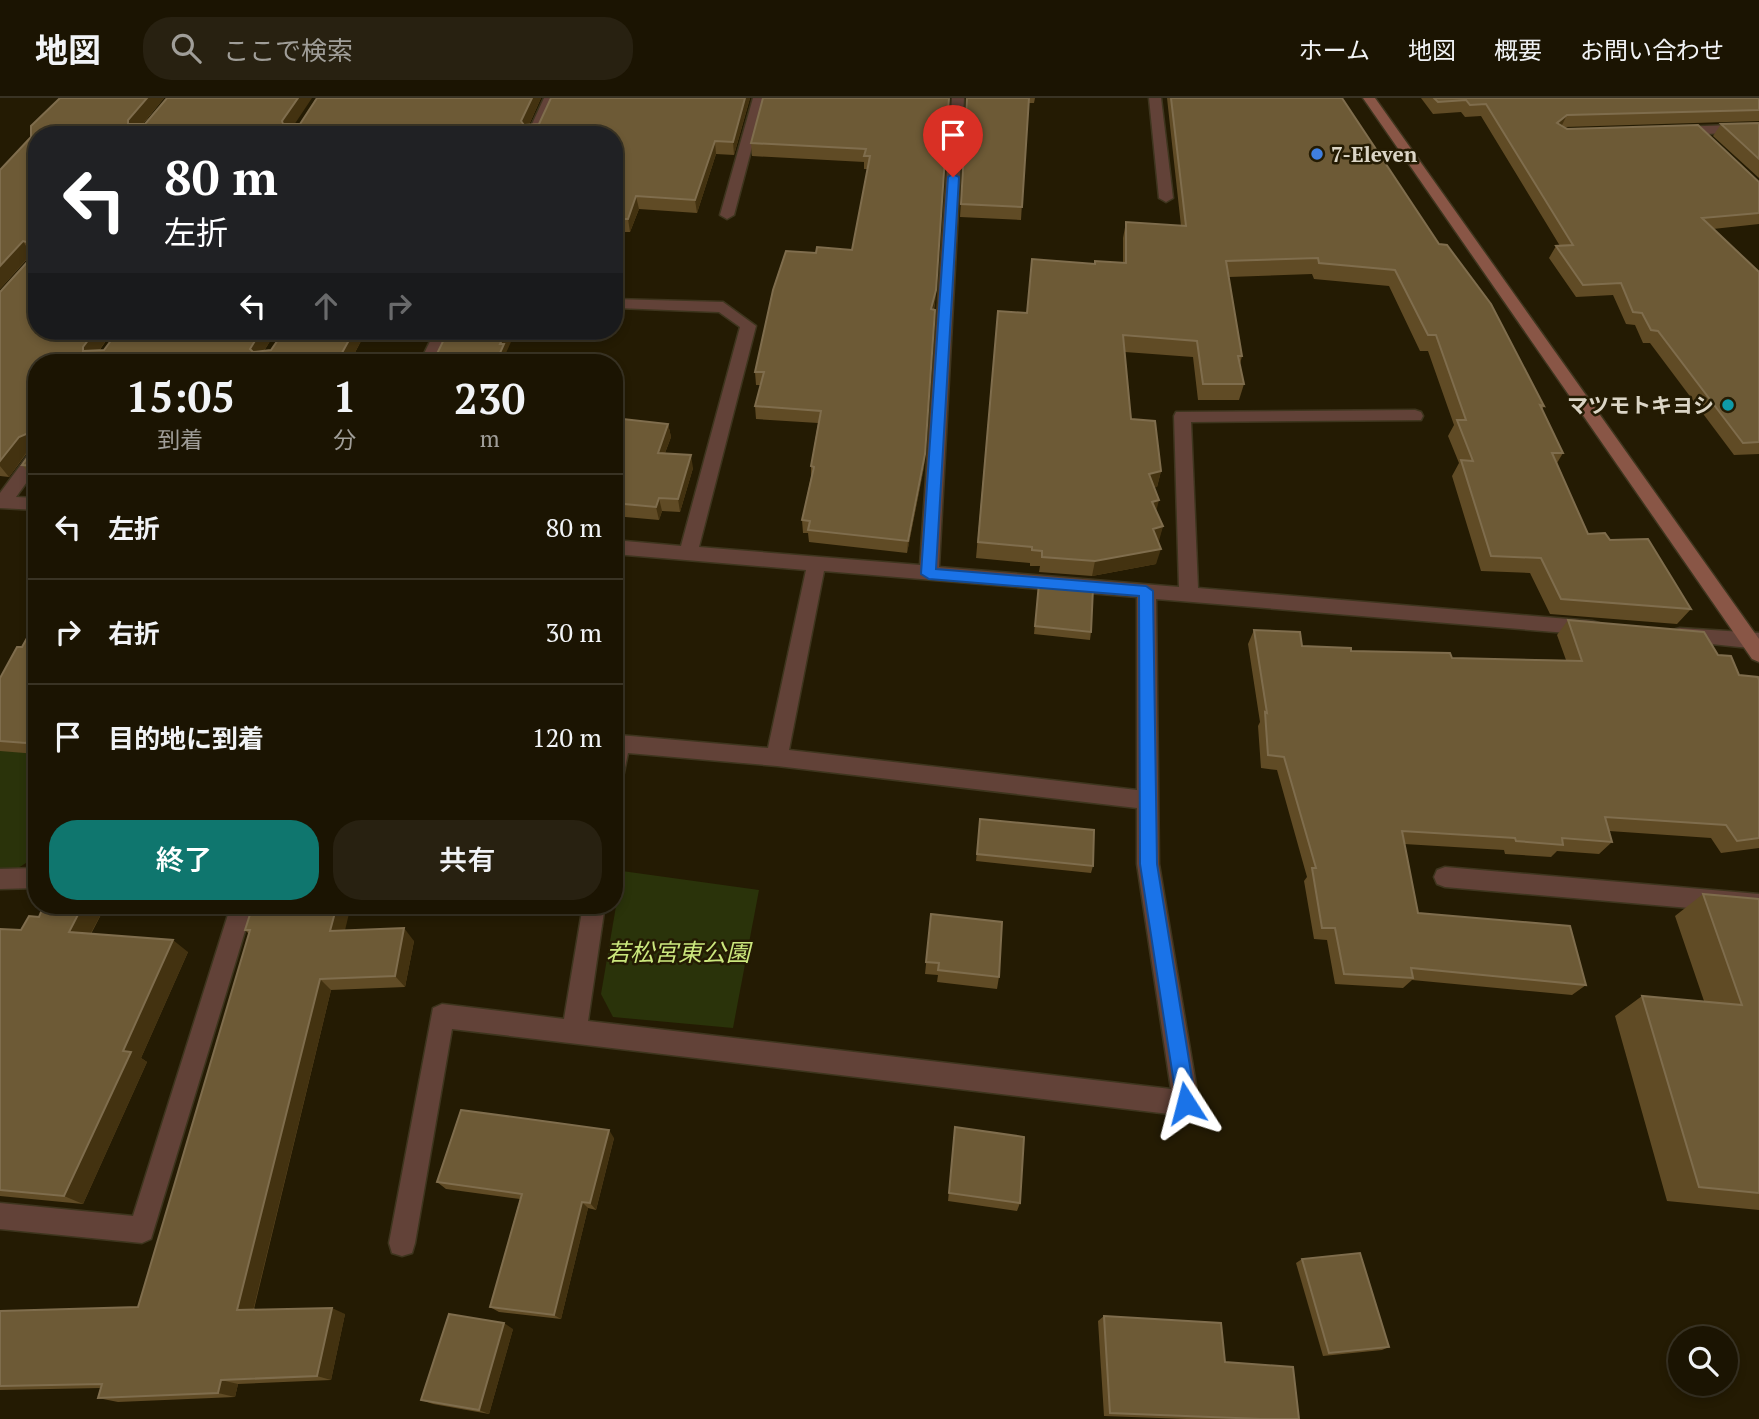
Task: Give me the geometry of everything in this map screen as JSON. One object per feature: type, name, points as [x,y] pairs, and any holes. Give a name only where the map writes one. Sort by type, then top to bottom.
[{"type":"street","points":[[538,126],[551,98]]},
{"type":"street","points":[[727,215],[759,98]]},
{"type":"street","points":[[929,574],[958,98]]},
{"type":"street","points":[[1155,98],[1166,198]]},
{"type":"street","points":[[1369,98],[1755,645]]},
{"type":"street","points":[[1668,131],[1759,128]]},
{"type":"street","points":[[1695,130],[1713,147]]},
{"type":"street","points":[[623,303],[723,307],[748,326],[688,554]]},
{"type":"street","points":[[1189,595],[1182,416],[1415,416]]},
{"type":"street","points":[[2,502],[28,467]]},
{"type":"street","points":[[2,502],[28,503]]},
{"type":"street","points":[[623,548],[1612,629]]},
{"type":"street","points":[[777,757],[816,564]]},
{"type":"street","points":[[402,1243],[442,1016],[1186,1103],[1148,864],[1146,591]]},
{"type":"street","points":[[1666,634],[1755,645]]},
{"type":"street","points":[[623,744],[777,757],[1148,800]]},
{"type":"street","points":[[1445,877],[1759,904]]},
{"type":"street","points":[[0,879],[28,878]]},
{"type":"street","points":[[0,1216],[142,1230],[239,914]]},
{"type":"street","points":[[574,1031],[593,914]]},
{"type":"green space","points":[[28,742],[28,862],[0,880],[0,743]]},
{"type":"green space","name":"若松宮東公園","points":[[623,871],[759,890],[733,1028],[613,1017],[601,994],[615,914],[623,914]]},
{"type":"building","points":[[60,98],[147,98],[128,120],[128,124],[145,124],[167,98],[298,98],[282,121],[283,124],[300,124],[317,98],[532,98],[521,121],[524,125],[539,124],[551,98],[745,98],[733,142],[715,141],[695,200],[636,196],[628,219],[623,219],[623,126],[31,126]]},
{"type":"building","points":[[763,98],[949,98],[936,290],[931,309],[935,310],[925,454],[908,541],[808,530],[810,521],[802,520],[814,467],[811,466],[821,411],[755,406],[764,372],[755,372],[773,290],[786,251],[816,253],[817,247],[852,250],[870,156],[864,156],[866,149],[751,143]]},
{"type":"building","points":[[967,98],[1029,98],[1022,207],[961,204]]},
{"type":"building","points":[[1171,98],[1342,98],[1439,244],[1447,245],[1491,304],[1544,406],[1540,405],[1563,453],[1552,453],[1588,534],[1605,533],[1610,540],[1648,539],[1691,609],[1561,599],[1541,558],[1491,556],[1461,460],[1473,461],[1457,420],[1466,420],[1436,335],[1428,335],[1395,270],[1319,263],[1318,258],[1226,261],[1244,384],[1203,384],[1197,341],[1123,335],[1131,419],[1155,421],[1161,471],[1149,474],[1159,500],[1152,502],[1163,526],[1153,529],[1161,549],[1095,561],[1042,557],[1042,551],[1032,550],[1032,547],[978,542],[998,311],[1027,313],[1032,259],[1095,264],[1095,261],[1126,263],[1126,222],[1186,226]]},
{"type":"building","points":[[1434,98],[1759,98],[1759,110],[1567,115],[1557,123],[1567,129],[1698,125],[1759,182],[1759,213],[1702,218],[1759,272],[1759,442],[1743,443],[1658,331],[1651,330],[1642,313],[1633,312],[1621,283],[1583,285],[1556,246],[1573,245],[1486,104],[1470,105],[1466,100],[1438,102]]},
{"type":"building","points":[[1759,123],[1759,159],[1721,124]]},
{"type":"building","points":[[28,140],[28,242],[23,241],[0,266],[0,170]]},
{"type":"building","points":[[28,261],[28,340],[88,340],[83,351],[104,350],[111,340],[256,340],[250,349],[253,352],[271,350],[278,340],[349,340],[341,354],[28,354],[28,435],[19,437],[0,461],[0,292]]},
{"type":"building","points":[[444,340],[502,340],[500,344],[504,344],[500,354],[437,354]]},
{"type":"building","points":[[623,419],[668,424],[658,453],[691,455],[678,499],[659,498],[656,507],[623,504]]},
{"type":"building","points":[[1039,583],[1093,588],[1091,632],[1035,626]]},
{"type":"building","points":[[1568,620],[1704,632],[1718,655],[1731,656],[1739,675],[1758,677],[1759,838],[1737,841],[1726,825],[1605,817],[1612,842],[1562,838],[1563,845],[1516,841],[1515,838],[1402,831],[1418,913],[1570,926],[1586,985],[1411,968],[1413,978],[1344,974],[1335,928],[1322,928],[1312,868],[1316,868],[1284,757],[1268,755],[1265,712],[1267,713],[1254,630],[1300,632],[1302,646],[1351,648],[1351,651],[1450,653],[1452,658],[1582,661]]},
{"type":"building","points":[[28,636],[28,740],[26,743],[0,741],[0,678],[17,647],[22,647]]},
{"type":"building","points":[[980,819],[1094,830],[1093,866],[977,854]]},
{"type":"building","points":[[1703,894],[1759,899],[1759,1193],[1699,1187],[1642,996],[1742,1005]]},
{"type":"building","points":[[40,914],[78,914],[69,932],[173,940],[123,1051],[131,1052],[64,1196],[0,1190],[0,929],[21,930],[29,916],[39,917]]},
{"type":"building","points":[[250,914],[335,914],[330,931],[404,928],[395,976],[320,979],[237,1310],[332,1308],[317,1376],[221,1380],[218,1393],[98,1398],[102,1384],[0,1386],[0,1311],[138,1307],[250,930],[245,930]]},
{"type":"building","points":[[931,914],[1002,922],[999,977],[938,970],[939,963],[926,962]]},
{"type":"building","points":[[461,1110],[609,1130],[590,1203],[582,1202],[554,1315],[490,1307],[522,1194],[437,1182]]},
{"type":"building","points":[[955,1127],[1024,1137],[1020,1203],[949,1193]]},
{"type":"building","points":[[1360,1253],[1389,1347],[1329,1353],[1302,1259]]},
{"type":"building","points":[[449,1314],[504,1323],[479,1410],[421,1400]]},
{"type":"building","points":[[1104,1316],[1221,1323],[1225,1362],[1293,1367],[1299,1419],[1110,1413]]},
{"type":"place","name":"7-Eleven","points":[[1317,154]]},
{"type":"place","name":"マツモトキヨシ","points":[[1728,405]]},
{"type":"route","points":[[953,177],[929,574],[1146,591],[1148,864],[1186,1103]]}]
